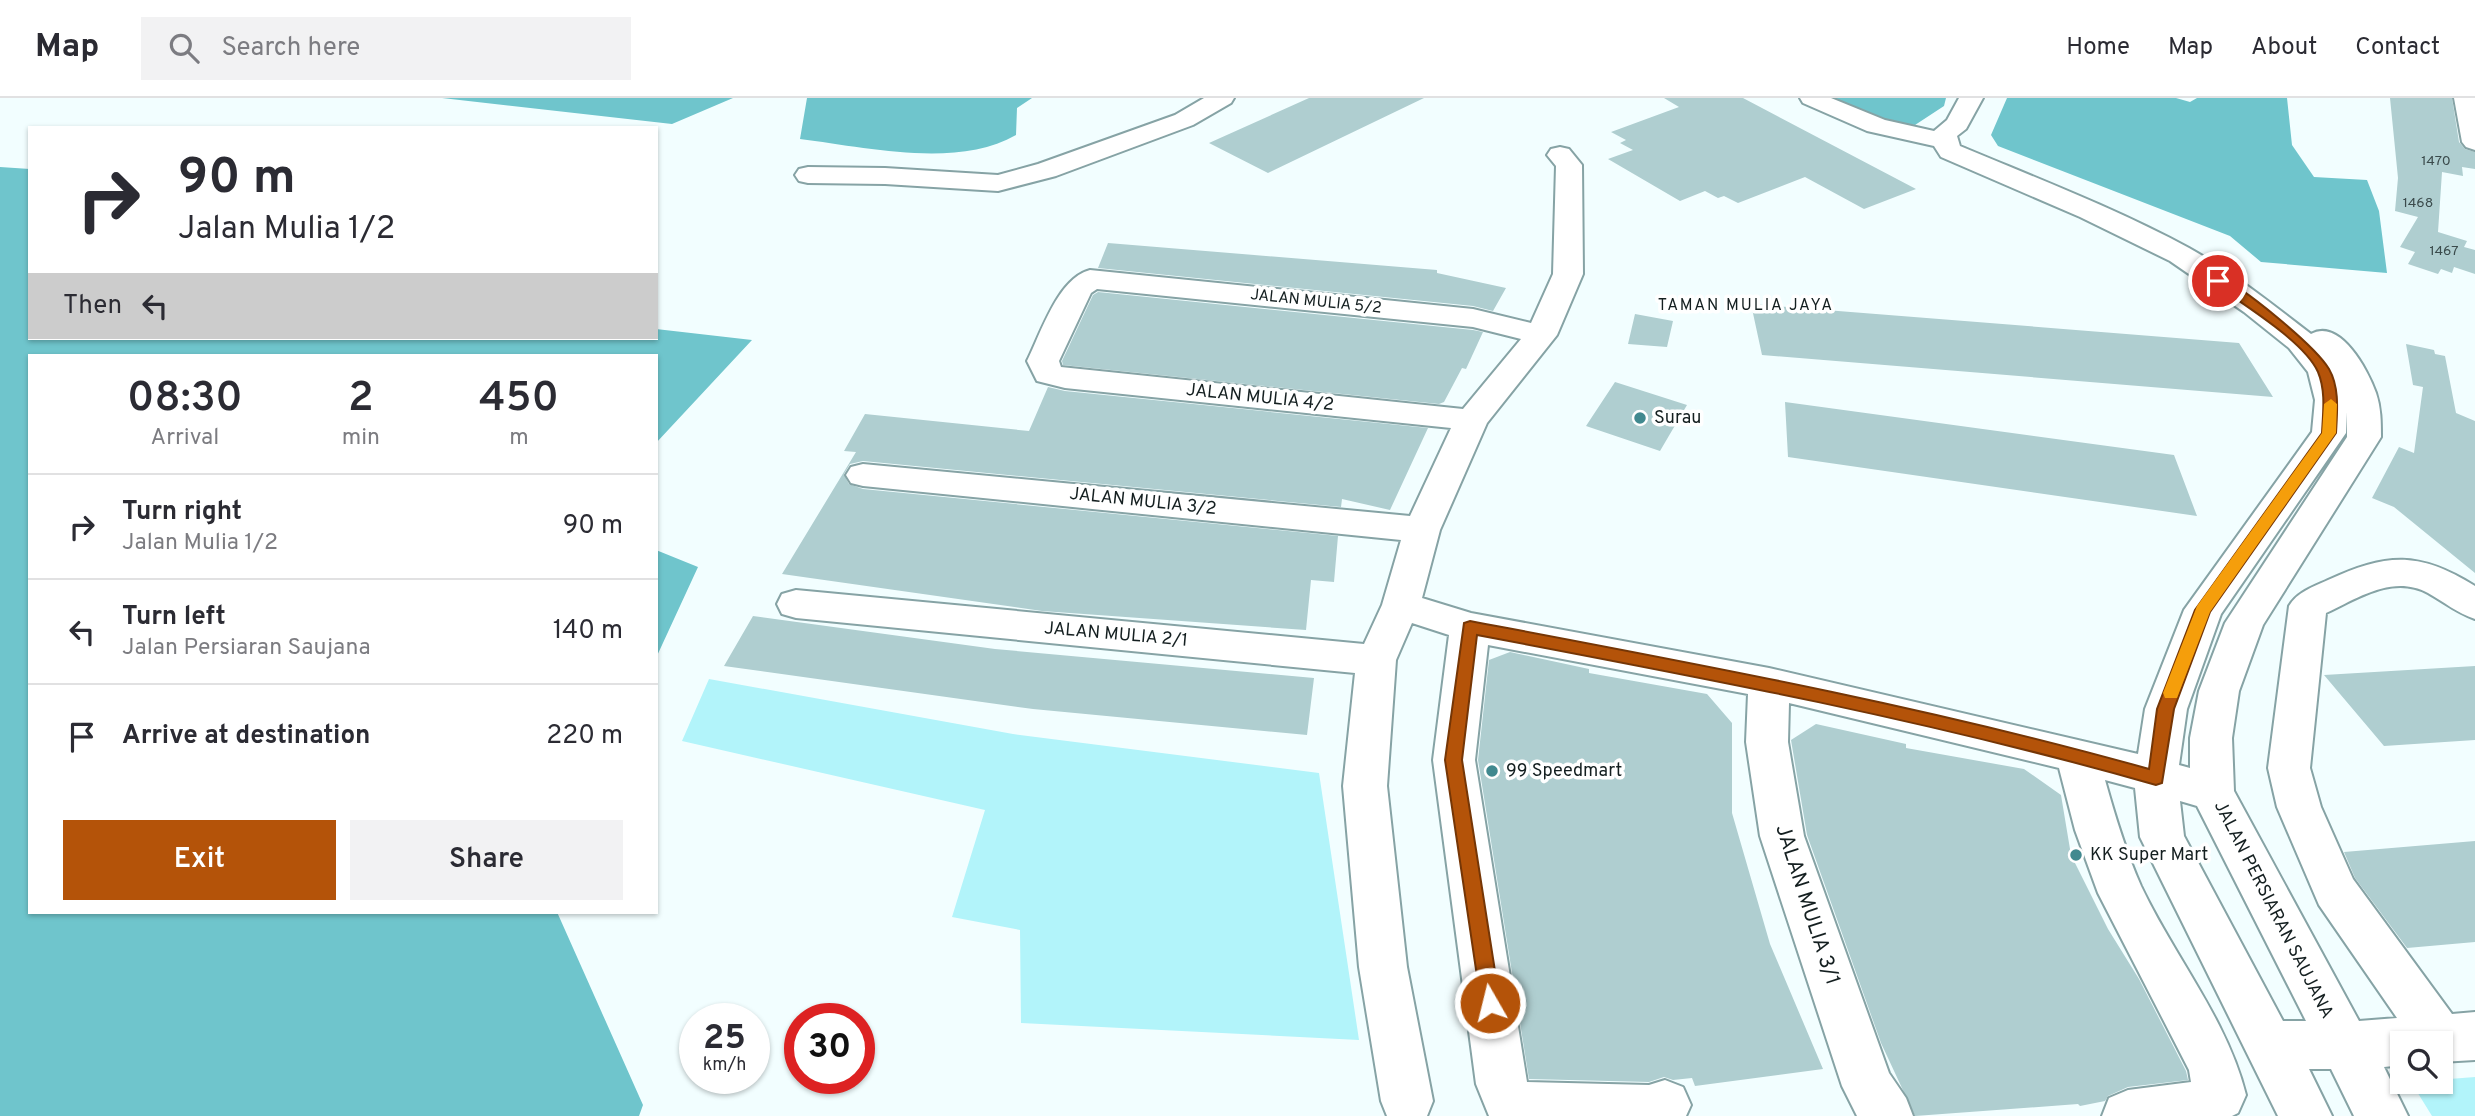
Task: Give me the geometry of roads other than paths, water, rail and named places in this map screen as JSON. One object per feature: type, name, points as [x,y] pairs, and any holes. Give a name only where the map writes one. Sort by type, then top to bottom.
[{"type":"street","points":[[807,176],[885,176],[998,183],[1047,170],[1184,120],[1222,98]]},
{"type":"street","points":[[1812,98],[1837,112],[1905,135],[1957,121],[1954,154],[2090,211],[2180,255],[2255,306],[2300,341],[2324,371],[2331,400],[2329,433],[2203,610],[2166,709],[2156,778],[2162,837],[2306,1116]]},
{"type":"street","points":[[2466,98],[2475,142]]},
{"type":"street","name":"JALAN PERSIARAN SAUJANA","points":[[1957,121],[1970,143],[1982,153],[2106,204],[2199,252],[2294,313],[2328,344],[2347,366],[2362,396],[2366,411],[2364,437],[2244,623],[2218,691],[2211,738],[2211,792],[2382,1116]]},
{"type":"street","points":[[1407,1101],[1383,968],[1365,786],[1376,660],[1401,605],[1422,530],[1472,420],[1541,335],[1568,274],[1569,165],[1560,155]]},
{"type":"street","name":"JALAN MULIA 5/2","points":[[1048,374],[1044,360],[1078,289],[1090,279],[1473,318],[1541,335]]},
{"type":"street","name":"JALAN MULIA 4/2","points":[[1048,374],[1065,378],[1472,420]]},
{"type":"street","name":"JALAN MULIA 3/2","points":[[863,475],[1422,530]]},
{"type":"street","points":[[2457,1037],[2335,891],[2299,807],[2289,768],[2308,606],[2377,575],[2414,572],[2442,583],[2475,606]]},
{"type":"street","name":"JALAN MULIA 2/1","points":[[796,604],[1376,660]]},
{"type":"street","points":[[1401,605],[1470,627],[1769,683],[2077,755],[2211,792]]},
{"type":"street","points":[[1470,627],[1454,760],[1502,1084],[1509,1101],[1531,1109],[1649,1111],[1665,1105]]},
{"type":"street","name":"JALAN MULIA 3/1","points":[[1769,683],[1767,742],[1782,836],[1868,1086],[1887,1116]]},
{"type":"street","points":[[2077,755],[2097,830],[2121,893],[2213,1065],[2220,1094],[2193,1108],[2128,1116]]},
{"type":"street","points":[[2269,1044],[2343,1046],[2457,1037]]},
{"type":"place","name":"Surau","points":[[1640,418]]},
{"type":"place","name":"99 Speedmart","points":[[1492,771]]},
{"type":"place","name":"KK Super Mart","points":[[2076,855]]},
{"type":"district","name":"TAMAN MULIA JAYA","points":[[1746,306]]}]
